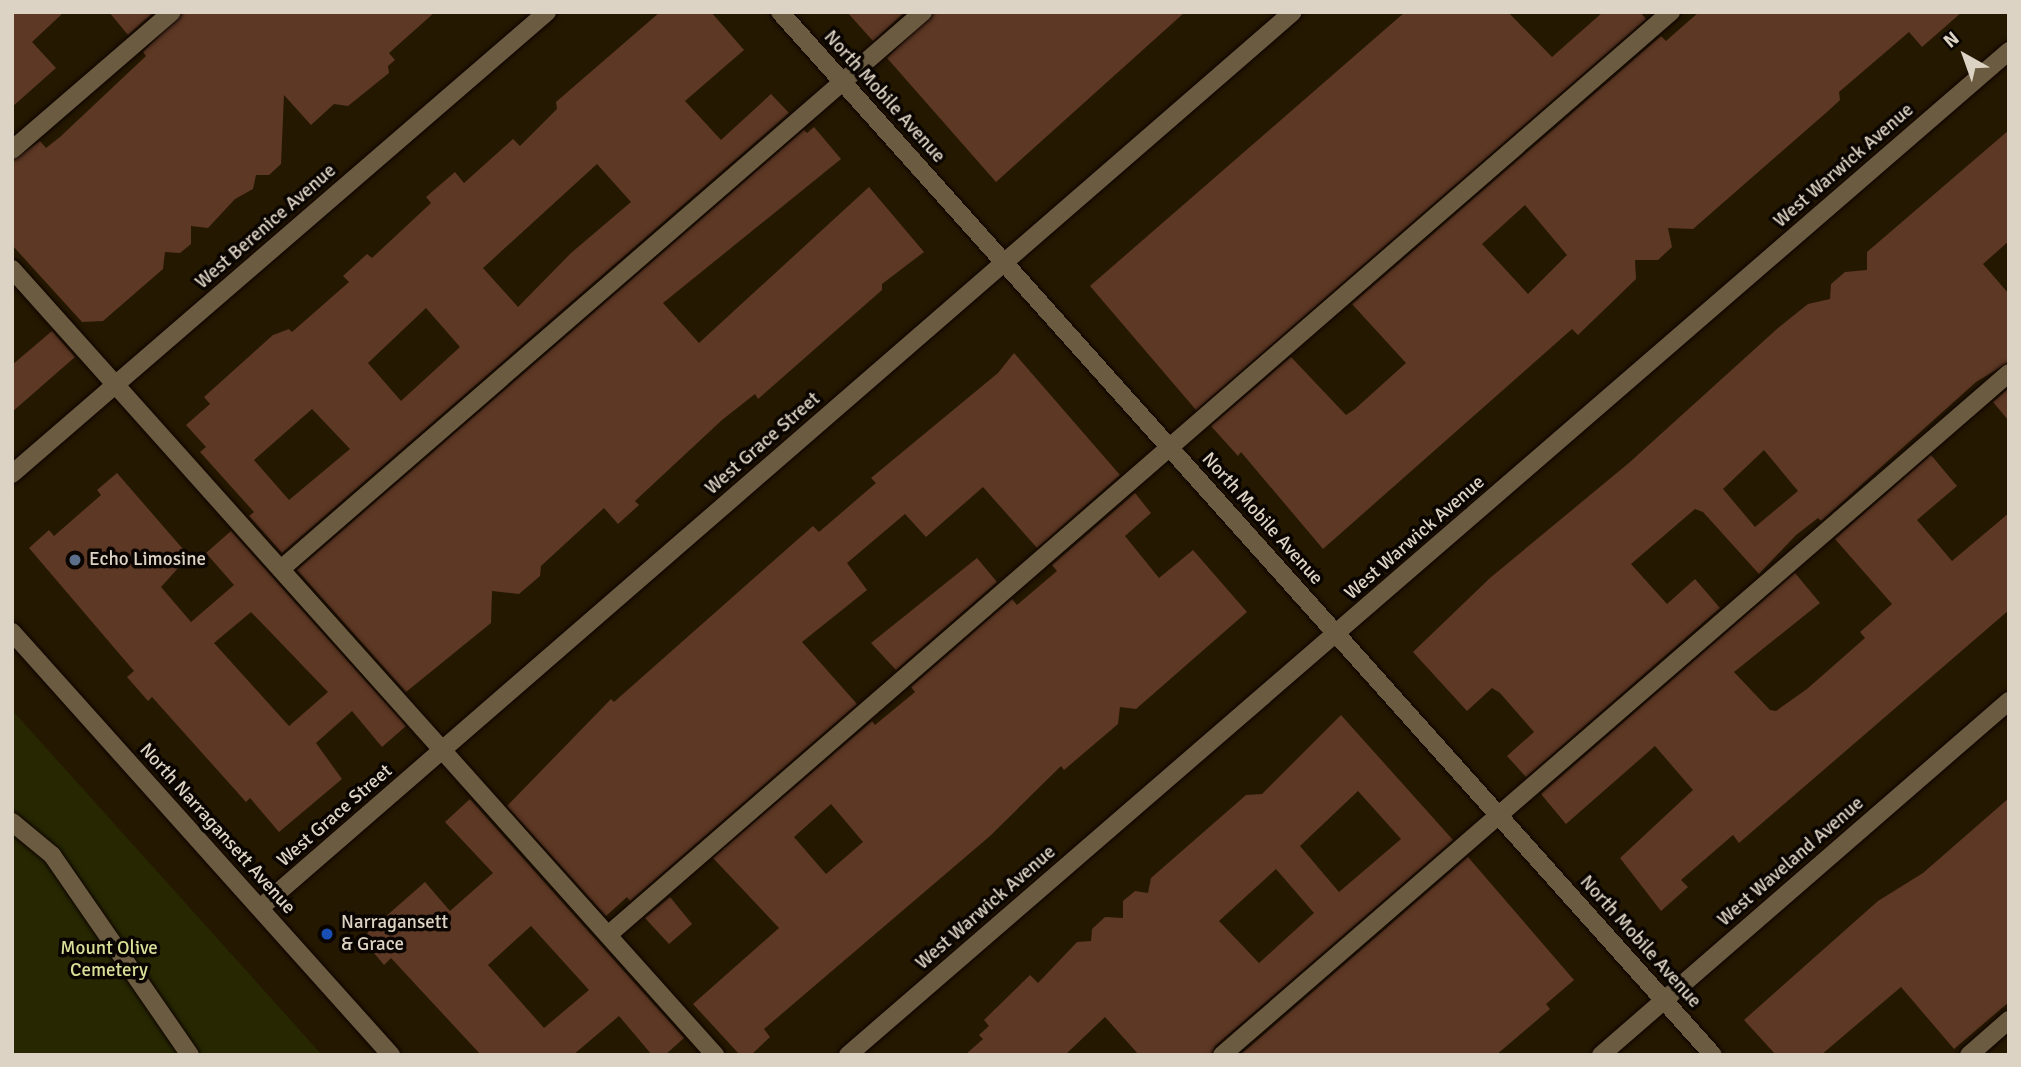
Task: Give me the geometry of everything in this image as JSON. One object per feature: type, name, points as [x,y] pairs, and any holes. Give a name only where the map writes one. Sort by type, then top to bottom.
[{"type":"street","points":[[12,150],[172,12]]},
{"type":"street","name":"West Berenice Avenue","points":[[12,474],[547,12]]},
{"type":"street","name":"North Mobile Avenue","points":[[780,12],[1713,1055]]},
{"type":"street","points":[[281,569],[923,12]]},
{"type":"street","name":"West Grace Street","points":[[260,908],[1293,12]]},
{"type":"street","points":[[608,935],[1671,12]]},
{"type":"street","name":"West Warwick Avenue","points":[[848,1055],[2009,51]]},
{"type":"street","points":[[12,269],[715,1055]]},
{"type":"street","points":[[1222,1055],[2009,373]]},
{"type":"street","name":"North Narragansett Avenue","points":[[12,632],[391,1055]]},
{"type":"street","name":"West Waveland Avenue","points":[[1601,1055],[2009,701]]},
{"type":"street","points":[[12,821],[52,855],[190,1055]]},
{"type":"street","points":[[1969,1055],[2009,1020]]},
{"type":"green space","name":"Mount Olive Cemetery","points":[[12,710],[322,1055],[12,1055]]},
{"type":"building","points":[[12,12],[64,12],[32,42],[56,68],[12,107]]},
{"type":"building","points":[[109,12],[154,12],[128,35]]},
{"type":"building","points":[[183,12],[435,12],[389,53],[395,60],[388,66],[389,73],[348,106],[334,104],[311,125],[284,95],[281,164],[269,175],[256,175],[253,189],[235,199],[208,228],[191,226],[191,244],[180,253],[165,252],[163,269],[103,321],[82,322],[12,245],[12,161],[40,141],[46,148],[60,137],[146,56],[143,52]]},
{"type":"building","points":[[660,12],[711,12],[744,50],[685,101],[721,140],[771,94],[789,113],[282,553],[249,516],[254,512],[200,452],[206,447],[186,425],[210,404],[204,397],[273,335],[289,329],[292,332],[349,282],[343,276],[367,254],[372,258],[431,203],[426,197],[455,172],[464,183],[513,139],[520,146],[557,109],[556,102]],"holes":[[[597,164],[631,202],[571,253],[518,307],[483,268]],[[426,308],[460,347],[401,401],[368,363]],[[312,409],[350,449],[289,500],[254,460]]]},
{"type":"building","points":[[847,12],[905,12],[873,41]]},
{"type":"building","points":[[934,12],[1185,12],[996,182],[887,58]]},
{"type":"building","points":[[1405,12],[1508,12],[1552,57],[1603,12],[1640,12],[1646,19],[1196,410],[1090,286]]},
{"type":"building","points":[[1699,12],[1962,12],[1922,47],[1909,32],[1839,92],[1840,100],[1827,112],[1693,229],[1668,228],[1672,247],[1658,260],[1635,260],[1636,279],[1578,335],[1572,329],[1323,549],[1241,452],[1238,456],[1211,426],[1291,357],[1346,415],[1355,409],[1406,363],[1352,304],[1661,36],[1666,41]],"holes":[[[1525,205],[1567,255],[1528,294],[1482,244]]]},
{"type":"building","points":[[814,127],[841,159],[663,303],[699,343],[869,187],[924,252],[882,284],[882,290],[758,399],[755,394],[722,420],[635,501],[639,505],[618,524],[604,508],[541,566],[540,576],[519,594],[492,591],[491,623],[406,692],[297,570],[804,130],[807,133]]},
{"type":"building","points":[[2009,130],[2009,241],[1983,264],[2009,294],[2009,362],[1976,382],[1821,521],[1818,518],[1796,535],[1759,574],[1703,512],[1695,509],[1631,564],[1667,604],[1695,579],[1720,608],[1526,777],[1507,756],[1534,732],[1500,693],[1492,688],[1467,711],[1413,652],[1490,578],[1630,462],[1778,328],[1808,304],[1830,299],[1831,284],[1845,272],[1867,270],[1867,252]],"holes":[[[1764,450],[1798,491],[1755,527],[1723,489]]]},
{"type":"building","points":[[52,331],[75,357],[12,412],[12,365]]},
{"type":"building","points":[[1014,353],[1120,475],[1037,548],[983,487],[926,537],[905,514],[847,563],[867,590],[802,642],[857,704],[630,901],[627,897],[606,916],[507,806],[611,699],[614,702],[813,526],[819,532],[876,483],[871,478],[998,373]]},
{"type":"building","points":[[2009,388],[2009,421],[1993,402]]},
{"type":"building","points":[[1931,455],[1957,486],[1917,520],[1952,561],[2009,513],[2009,610],[1739,843],[1733,835],[1681,880],[1688,887],[1661,911],[1620,858],[1693,790],[1655,746],[1566,824],[1541,794],[1795,573],[1820,603],[1734,672],[1770,710],[1776,711],[1807,689],[1865,638],[1860,632],[1892,604],[1835,539]]},
{"type":"building","points":[[117,473],[189,556],[161,587],[191,622],[234,585],[206,553],[231,531],[406,726],[382,747],[352,711],[316,743],[342,779],[279,832],[250,798],[246,802],[152,697],[148,701],[127,677],[134,671],[29,548],[49,530],[54,536],[101,495],[97,490]],"holes":[[[251,612],[328,692],[289,726],[214,643]]]},
{"type":"building","points":[[1135,493],[1151,513],[1125,536],[1159,578],[1193,550],[1247,612],[1136,709],[1120,707],[1118,724],[1064,770],[1061,766],[990,836],[764,1029],[770,1037],[751,1055],[740,1055],[693,1004],[779,928],[713,858],[872,721],[875,725],[915,692],[911,687],[1012,599],[1017,605],[1057,571],[1052,565]],"holes":[[[831,804],[863,842],[826,874],[794,837]]]},
{"type":"building","points":[[977,558],[997,582],[896,670],[871,643]]},
{"type":"building","points":[[1341,715],[1453,840],[1215,1046],[1211,1055],[1139,1055],[1105,1017],[1065,1055],[965,1055],[983,1039],[979,1035],[989,1026],[984,1020],[1030,975],[1038,983],[1077,942],[1091,941],[1092,929],[1105,917],[1123,918],[1123,901],[1135,891],[1148,893],[1151,878],[1246,795],[1262,794]],"holes":[[[1358,791],[1401,839],[1339,892],[1300,846]],[[1276,869],[1314,913],[1259,963],[1219,921]]]},
{"type":"building","points":[[2009,798],[2009,1002],[1954,1049],[1901,987],[1821,1055],[1776,1055],[1744,1020],[1878,901],[1923,873]]},
{"type":"building","points":[[470,799],[684,1038],[665,1055],[652,1055],[619,1016],[573,1055],[481,1055],[391,958],[384,965],[364,941],[368,932],[425,882],[450,911],[493,873],[445,822]],"holes":[[[531,926],[589,990],[544,1028],[488,965]]]},
{"type":"building","points":[[1468,857],[1574,980],[1546,1004],[1550,1009],[1496,1055],[1240,1055]]},
{"type":"building","points":[[670,897],[692,924],[669,944],[645,918]]},
{"type":"place","name":"Echo Limosine","points":[[75,560]]},
{"type":"place","name":"Narragansett & Grace","points":[[327,934]]}]
